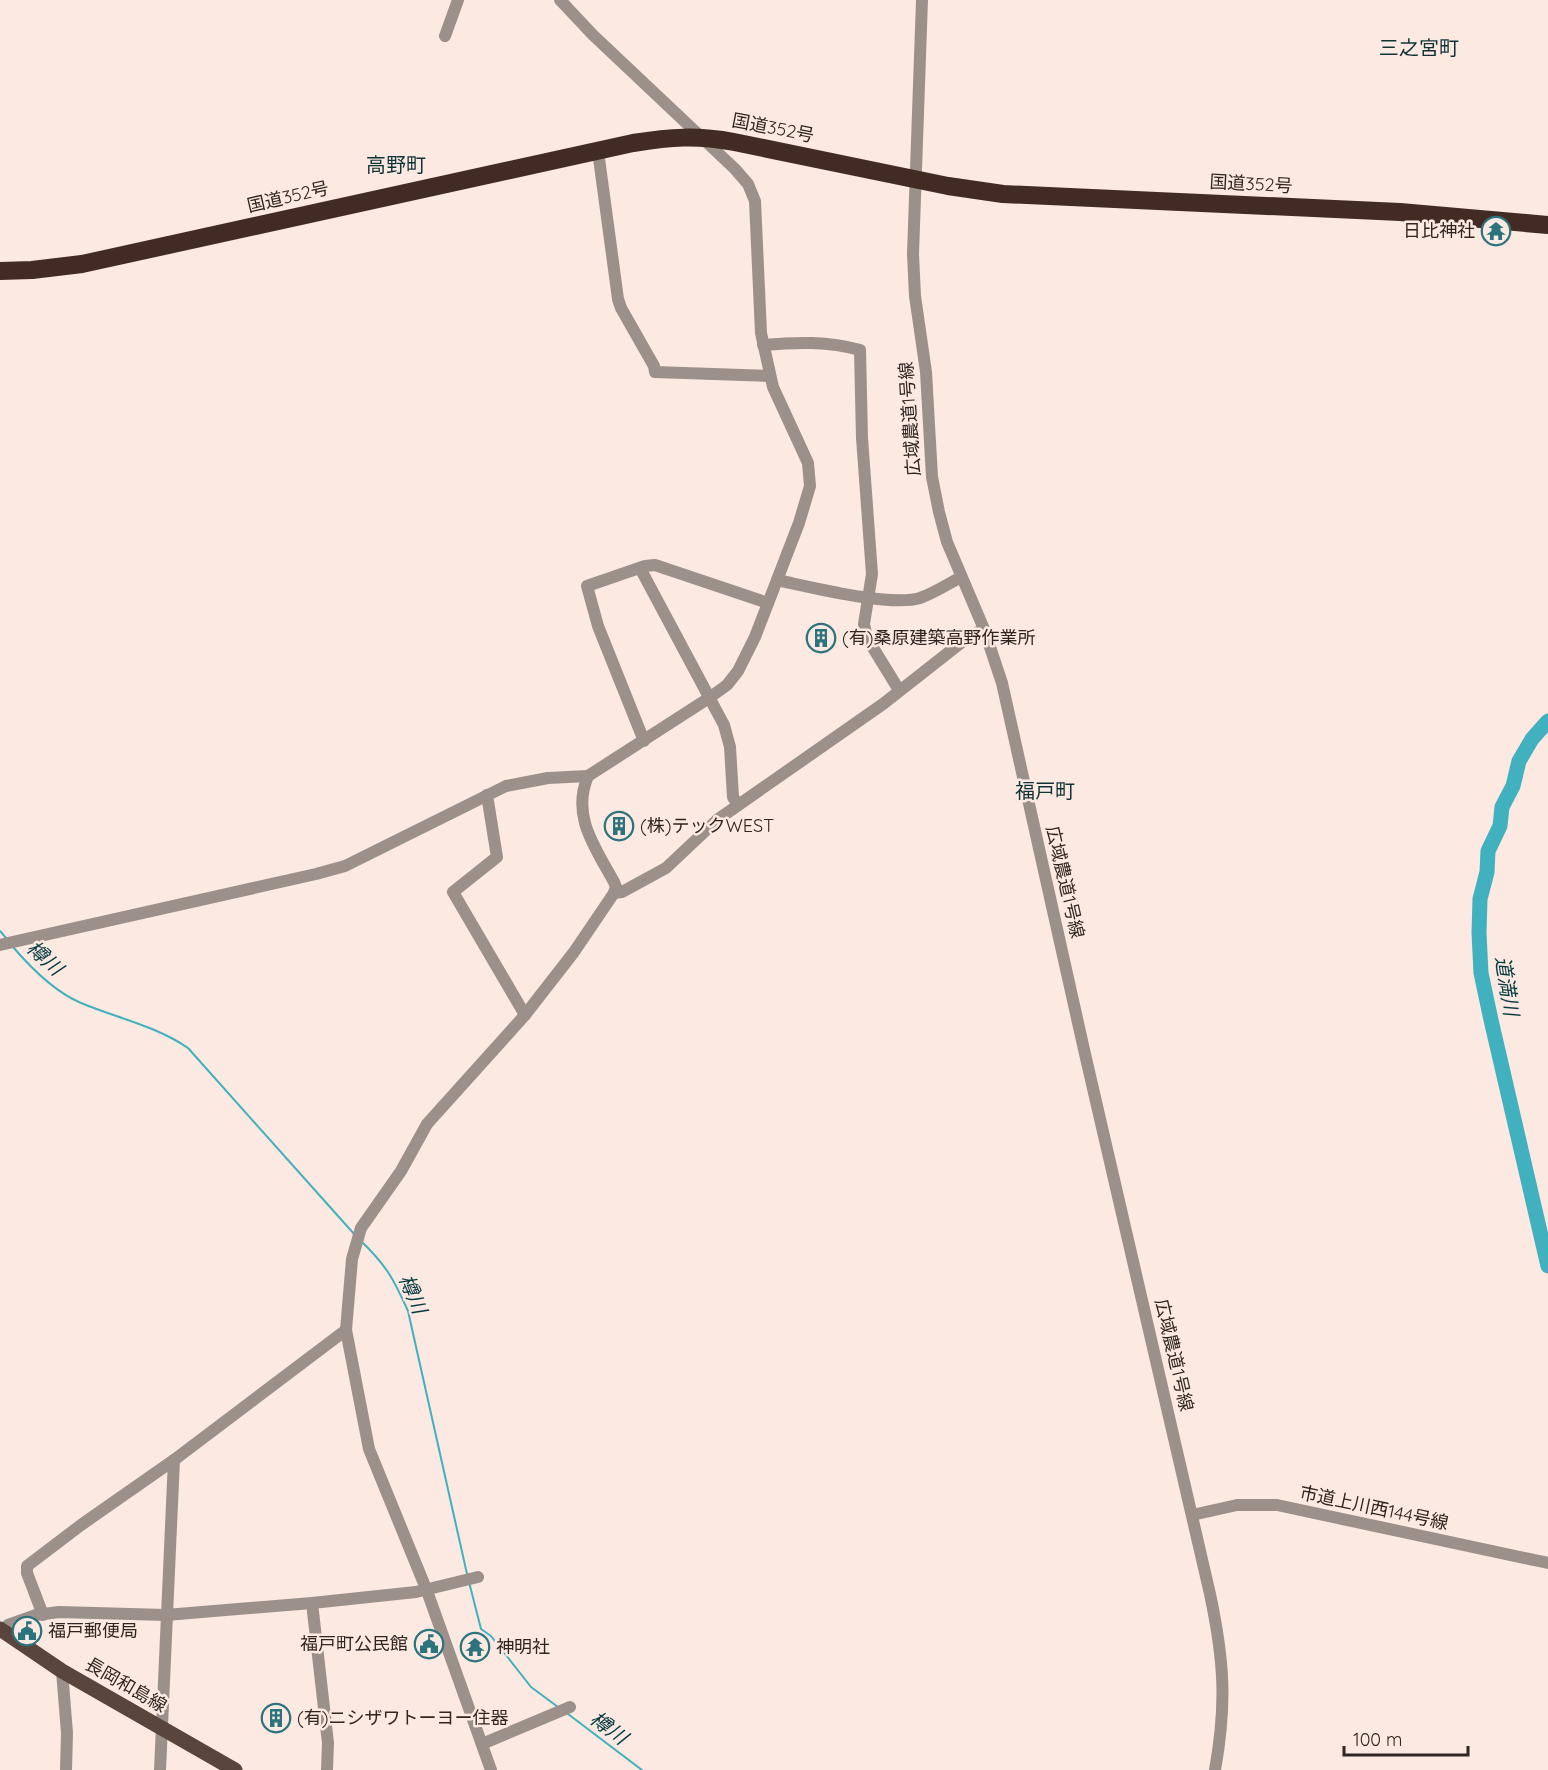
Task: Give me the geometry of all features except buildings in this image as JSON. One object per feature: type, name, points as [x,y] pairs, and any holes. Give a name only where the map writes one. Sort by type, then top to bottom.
[{"type":"highway","name":"国道352号","points":[[0,271],[82,264],[598,151],[661,138],[700,136],[1003,194],[1400,212],[1548,225]]},
{"type":"main road","name":"長岡和島線","points":[[1,1630],[62,1671],[235,1770]]},
{"type":"street","points":[[445,36],[458,0]]},
{"type":"street","points":[[2,945],[345,866],[506,786],[548,778],[588,776],[709,698],[727,685],[738,671],[755,637],[777,580],[806,501],[810,477],[808,463],[778,400],[763,345],[753,192],[735,169],[589,31],[560,0]]},
{"type":"street","name":"広域農道1号線","points":[[922,0],[915,178],[914,281],[926,372],[932,477],[947,542],[984,629],[1002,683],[1192,1515],[1217,1630],[1223,1674],[1224,1709],[1215,1770]]},
{"type":"street","points":[[598,151],[618,299],[654,366],[655,372],[770,376]]},
{"type":"street","points":[[763,345],[813,342],[860,350],[862,438],[872,574],[864,624],[867,638],[899,690]]},
{"type":"street","points":[[644,741],[598,626],[587,586],[656,565],[768,603]]},
{"type":"street","points":[[640,568],[724,725],[729,740],[734,797],[738,805]]},
{"type":"street","points":[[777,580],[867,597],[907,600],[921,598],[962,577]]},
{"type":"street","points":[[614,893],[622,892],[666,868],[717,820],[899,690],[967,638],[984,629]]},
{"type":"street","points":[[491,1770],[427,1591],[369,1449],[346,1330],[351,1269],[355,1245],[361,1228],[401,1171],[427,1124],[525,1015],[574,952],[614,893],[616,887],[614,882],[582,817],[582,791],[588,776]]},
{"type":"street","points":[[487,795],[497,857],[453,892],[525,1015]]},
{"type":"street","points":[[43,1615],[27,1573],[27,1566],[174,1460],[346,1330]]},
{"type":"street","points":[[160,1770],[174,1460]]},
{"type":"street","name":"市道上川西144号線","points":[[1192,1515],[1243,1504],[1276,1505],[1548,1563]]},
{"type":"street","points":[[1,1630],[8,1625],[36,1615],[59,1612],[166,1615],[312,1603],[427,1591],[478,1577]]},
{"type":"street","points":[[312,1603],[328,1743],[327,1770]]},
{"type":"street","points":[[62,1671],[67,1733],[66,1770]]},
{"type":"street","points":[[482,1744],[562,1710]]},
{"type":"waterway","name":"道満川","points":[[1548,721],[1532,739],[1519,761],[1513,786],[1502,807],[1500,826],[1488,851],[1487,872],[1480,899],[1479,933],[1481,973],[1548,1266]]},
{"type":"waterway","name":"樽川","points":[[0,931],[6,938]]},
{"type":"waterway","name":"樽川","points":[[13,947],[44,979],[62,993],[81,1003],[150,1028],[188,1048],[355,1235]]},
{"type":"waterway","name":"樽川","points":[[361,1241],[389,1274],[408,1311],[467,1574]]},
{"type":"waterway","name":"樽川","points":[[469,1582],[481,1629],[491,1636],[531,1687],[558,1707]]},
{"type":"waterway","name":"樽川","points":[[568,1714],[642,1770]]},
{"type":"place","name":"日比神社","points":[[1496,231]]},
{"type":"place","name":"(有)桑原建築高野作業所","points":[[821,638]]},
{"type":"place","name":"(株)テックWEST","points":[[619,826]]},
{"type":"place","name":"福戸郵便局","points":[[27,1631]]},
{"type":"place","name":"福戸町公民館","points":[[429,1644]]},
{"type":"place","name":"神明社","points":[[475,1647]]},
{"type":"place","name":"(有)ニシザワトーヨー住器","points":[[276,1718]]},
{"type":"district","name":"三之宮町","points":[[1419,48]]},
{"type":"district","name":"高野町","points":[[396,165]]},
{"type":"district","name":"福戸町","points":[[1045,791]]}]
